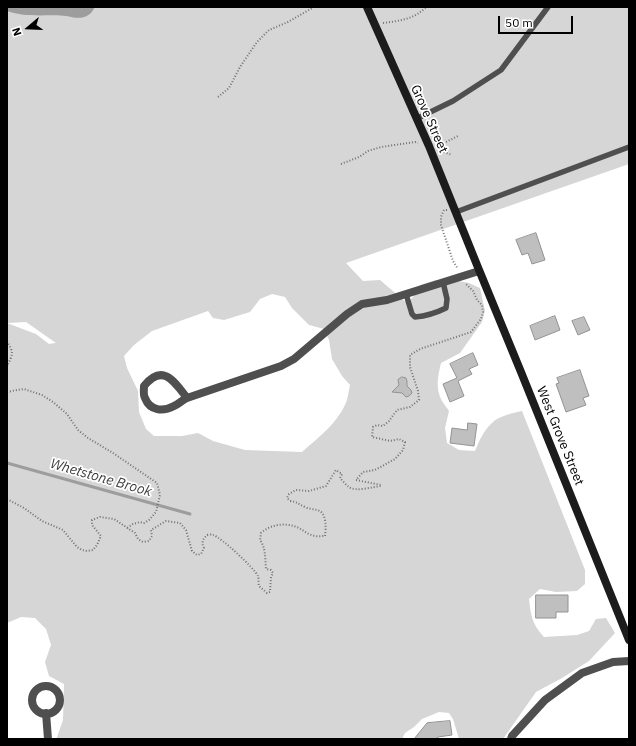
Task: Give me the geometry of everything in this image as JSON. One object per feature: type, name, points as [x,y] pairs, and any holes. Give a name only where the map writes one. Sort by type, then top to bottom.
[{"type":"main road","name":"Grove Street","points":[[367,7],[429,146],[467,242]]},
{"type":"main road","name":"West Grove Street","points":[[467,242],[518,364],[629,640]]},
{"type":"street","points":[[187,398],[176,383],[169,377],[161,375],[154,376],[144,386],[144,398],[150,406],[158,410],[167,409],[187,398],[281,366],[294,359],[347,314],[362,304],[387,300],[479,271]]},
{"type":"street","points":[[511,739],[512,736],[545,700],[582,674],[613,662],[629,661]]},
{"type":"street","points":[[46,714],[48,739]]},
{"type":"lane","points":[[416,119],[453,101],[500,70],[548,7]]},
{"type":"lane","points":[[456,212],[629,147]]},
{"type":"lane","points":[[406,294],[412,314],[415,317],[437,312],[446,308],[447,299],[443,282]]},
{"type":"path","points":[[218,97],[229,88],[240,67],[257,42],[269,30],[288,22],[314,7]]},
{"type":"path","points":[[374,25],[402,20],[422,11],[426,7]]},
{"type":"path","points":[[341,164],[359,157],[368,151],[381,147],[415,142],[429,146],[439,146],[458,136]]},
{"type":"path","points":[[7,499],[42,520],[63,530],[76,547],[87,551],[93,550],[97,546],[101,536],[92,525],[92,520],[100,517],[114,519],[135,533],[138,539],[144,542],[149,541],[152,536],[151,530],[166,521],[180,523],[186,530],[192,551],[197,555],[201,554],[204,548],[202,544],[203,539],[207,535],[213,534],[232,548],[248,563],[258,576],[259,586],[267,593],[270,592],[271,577],[273,573],[271,570],[266,568],[265,550],[264,545],[260,540],[260,533],[264,530],[286,524],[299,528],[314,536],[325,536],[323,514],[320,510],[305,507],[297,502],[290,501],[287,498],[289,494],[296,490],[309,491],[326,486],[336,470],[342,474],[340,478],[348,487],[352,489],[380,486],[374,483],[360,482],[356,480],[363,472],[375,470],[390,462],[403,450],[405,442],[399,439],[390,441],[372,437],[373,427],[377,425],[383,426],[389,421],[396,410],[410,407],[419,400],[410,366],[410,355],[420,349],[471,332],[481,319],[483,312],[482,305],[477,300],[473,291],[466,284],[453,261],[441,225],[441,217],[444,210],[456,212]]},
{"type":"path","points":[[7,342],[12,349],[13,355],[7,366]]},
{"type":"path","points":[[7,392],[24,389],[42,395],[53,402],[66,414],[78,430],[83,434],[157,483],[160,495],[156,512],[144,523],[140,522],[133,524],[127,528]]},
{"type":"shaded area","points":[[7,7],[629,7],[629,164],[346,263],[363,281],[380,280],[407,303],[414,296],[420,285],[436,280],[448,279],[469,283],[480,288],[485,311],[482,322],[460,353],[441,363],[438,377],[438,391],[442,401],[449,411],[445,428],[447,443],[459,450],[475,451],[484,432],[498,418],[522,411],[585,570],[585,584],[577,591],[556,592],[540,589],[529,599],[531,615],[544,637],[577,635],[589,631],[596,619],[606,618],[615,633],[589,661],[536,692],[503,739],[459,739],[453,719],[449,713],[439,712],[422,719],[405,733],[402,739],[57,739],[63,720],[64,684],[49,676],[45,662],[51,645],[46,629],[35,618],[21,617],[7,623]],"holes":[[[272,294],[285,297],[292,308],[309,325],[324,329],[329,340],[332,359],[342,376],[350,385],[347,400],[339,415],[328,429],[302,452],[245,450],[213,441],[198,433],[182,436],[154,436],[146,429],[139,412],[138,391],[127,368],[124,356],[134,345],[152,331],[208,311],[213,318],[224,320],[250,312],[260,299]],[[26,322],[56,343],[49,344],[36,334],[7,323]]]},
{"type":"shaded area","points":[[7,7],[95,7],[88,16],[75,18],[59,15],[14,13],[7,11]]},
{"type":"building","points":[[536,233],[545,260],[532,264],[528,253],[522,255],[516,240]]},
{"type":"building","points":[[555,316],[560,330],[535,340],[530,326]]},
{"type":"building","points":[[584,317],[590,330],[578,335],[572,321]]},
{"type":"building","points":[[473,353],[478,365],[469,369],[472,374],[458,381],[464,396],[450,402],[443,384],[457,378],[450,364]]},
{"type":"building","points":[[580,370],[589,396],[583,398],[586,405],[566,412],[556,384],[559,383],[557,378]]},
{"type":"building","points":[[402,377],[406,378],[407,386],[412,393],[406,397],[402,393],[392,392],[399,385],[398,380]]},
{"type":"building","points":[[468,423],[477,424],[474,446],[450,443],[452,428],[467,430]]},
{"type":"building","points":[[536,595],[568,595],[568,612],[556,612],[556,618],[536,618]]},
{"type":"building","points":[[450,721],[452,735],[438,737],[436,739],[414,739],[427,723]]},
{"type":"waterway","name":"Whetstone Brook","points":[[7,463],[190,514]]}]
